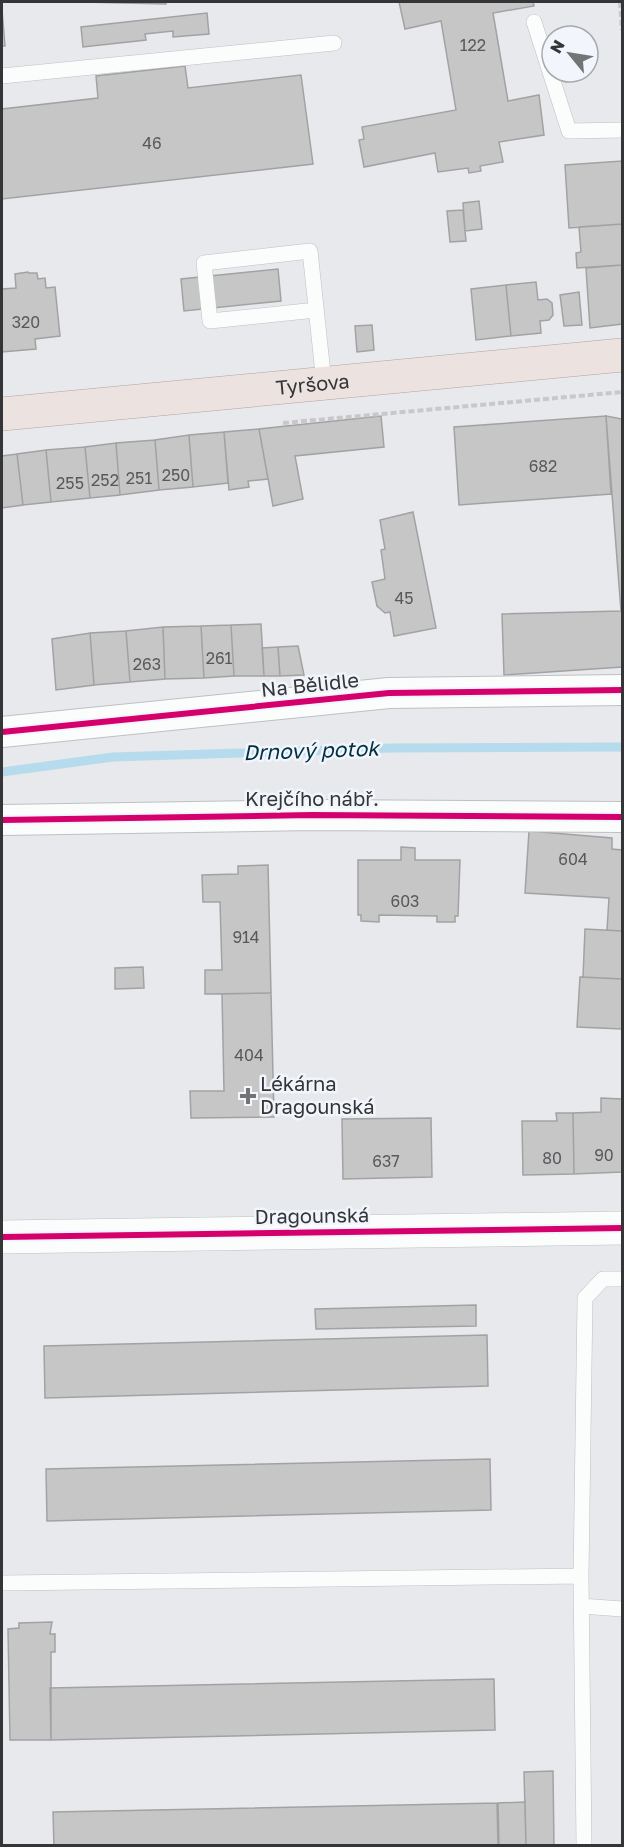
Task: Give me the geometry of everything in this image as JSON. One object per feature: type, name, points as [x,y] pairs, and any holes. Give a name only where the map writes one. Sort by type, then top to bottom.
[{"type":"main road","name":"Tyršova","points":[[2,414],[622,356]]},
{"type":"street","name":"Na Bělidle","points":[[2,732],[389,693],[622,690]]},
{"type":"street","name":"Krejčího nábř.","points":[[2,820],[312,815],[622,817]]},
{"type":"street","name":"Dragounská","points":[[2,1237],[622,1227]]},
{"type":"lane","points":[[534,22],[569,131],[622,130]]},
{"type":"lane","points":[[2,76],[334,43]]},
{"type":"lane","points":[[316,310],[210,321],[204,262],[310,251],[324,383]]},
{"type":"lane","points":[[584,1845],[581,1576],[585,1298],[603,1279],[622,1279]]},
{"type":"lane","points":[[2,1583],[581,1576]]},
{"type":"lane","points":[[582,1606],[622,1609]]},
{"type":"path","points":[[620,2],[622,30]]},
{"type":"path","points":[[276,424],[622,392]]},
{"type":"building","points":[[81,2],[166,2],[166,4]]},
{"type":"building","points":[[399,2],[533,2],[534,6],[493,13],[508,101],[539,95],[544,135],[499,142],[503,162],[480,166],[481,171],[469,173],[468,168],[438,172],[435,153],[364,167],[359,140],[364,139],[362,127],[456,110],[441,21],[405,29]]},
{"type":"building","points":[[2,10],[5,46],[2,46]]},
{"type":"building","points":[[207,13],[209,34],[173,37],[173,31],[145,34],[146,40],[83,47],[81,27]]},
{"type":"building","points":[[185,66],[188,88],[301,75],[313,164],[2,199],[2,109],[98,98],[96,76]]},
{"type":"building","points":[[622,161],[622,224],[569,228],[565,165]]},
{"type":"building","points":[[479,201],[482,229],[465,231],[463,203]]},
{"type":"building","points":[[463,210],[466,241],[450,242],[447,211]]},
{"type":"building","points":[[622,224],[622,265],[577,268],[576,253],[581,252],[579,227]]},
{"type":"building","points":[[622,265],[622,324],[590,328],[586,268]]},
{"type":"building","points":[[278,269],[281,301],[184,311],[181,279]]},
{"type":"building","points":[[37,273],[38,279],[45,278],[46,288],[55,287],[60,336],[35,339],[36,349],[2,352],[2,289],[16,288],[15,274]]},
{"type":"building","points":[[536,282],[538,300],[547,299],[552,303],[553,315],[549,320],[540,321],[541,333],[511,336],[506,285]]},
{"type":"building","points":[[506,285],[511,336],[476,340],[471,289]]},
{"type":"building","points":[[579,292],[582,325],[564,326],[560,295]]},
{"type":"building","points":[[372,325],[374,350],[357,352],[355,326]]},
{"type":"building","points":[[381,416],[384,447],[295,456],[303,499],[273,506],[259,429]]},
{"type":"building","points":[[606,416],[611,494],[459,505],[454,427]]},
{"type":"building","points":[[606,416],[622,419],[622,611],[621,611]]},
{"type":"building","points":[[259,429],[268,479],[248,481],[249,487],[229,490],[224,432]]},
{"type":"building","points":[[224,432],[228,483],[193,487],[189,435]]},
{"type":"building","points":[[189,435],[193,487],[159,490],[155,440]]},
{"type":"building","points":[[155,440],[159,490],[120,495],[116,443]]},
{"type":"building","points":[[116,443],[120,495],[90,498],[85,447]]},
{"type":"building","points":[[85,447],[90,498],[51,502],[46,450]]},
{"type":"building","points":[[46,450],[51,502],[23,505],[17,454]]},
{"type":"building","points":[[17,454],[23,505],[2,508],[2,456]]},
{"type":"building","points":[[413,512],[436,628],[394,636],[390,612],[385,613],[377,606],[372,582],[385,579],[381,550],[385,549],[380,520]]},
{"type":"building","points":[[622,611],[622,667],[504,675],[502,614]]},
{"type":"building","points":[[261,624],[264,676],[234,676],[231,625]]},
{"type":"building","points":[[231,625],[234,676],[204,678],[201,626]]},
{"type":"building","points":[[201,626],[204,678],[165,679],[163,627]]},
{"type":"building","points":[[163,627],[165,679],[130,682],[126,631]]},
{"type":"building","points":[[126,631],[130,682],[94,685],[90,633]]},
{"type":"building","points":[[90,633],[94,685],[56,690],[52,639]]},
{"type":"building","points":[[298,646],[304,675],[280,676],[278,647]]},
{"type":"building","points":[[278,647],[280,676],[264,676],[262,648]]},
{"type":"building","points":[[529,831],[612,838],[612,849],[622,850],[622,931],[607,930],[609,898],[525,893]]},
{"type":"building","points":[[401,847],[415,848],[415,860],[460,860],[458,916],[455,916],[455,922],[437,922],[437,916],[379,915],[379,922],[361,921],[361,915],[358,915],[358,860],[401,860]]},
{"type":"building","points":[[268,865],[271,993],[205,994],[205,970],[222,970],[220,902],[203,902],[202,875],[238,874],[238,866]]},
{"type":"building","points":[[585,929],[622,931],[622,979],[583,977]]},
{"type":"building","points":[[143,967],[144,988],[115,989],[115,968]]},
{"type":"building","points":[[580,977],[622,979],[622,1029],[577,1027]]},
{"type":"building","points":[[271,993],[274,1117],[191,1118],[190,1091],[224,1091],[222,994]]},
{"type":"building","points":[[601,1098],[622,1099],[622,1172],[574,1174],[573,1113],[601,1112]]},
{"type":"building","points":[[556,1113],[573,1113],[574,1174],[523,1175],[522,1121],[557,1121]]},
{"type":"building","points":[[431,1118],[432,1177],[343,1179],[342,1119]]},
{"type":"building","points":[[476,1305],[476,1326],[316,1329],[315,1309]]},
{"type":"building","points":[[487,1335],[488,1386],[45,1398],[44,1346]]},
{"type":"building","points":[[490,1459],[491,1510],[47,1521],[46,1469]]},
{"type":"building","points":[[52,1622],[50,1634],[55,1634],[55,1652],[51,1652],[51,1740],[10,1740],[8,1629],[19,1628],[19,1623]]},
{"type":"building","points":[[494,1679],[495,1730],[51,1740],[50,1688]]},
{"type":"building","points":[[553,1771],[554,1846],[526,1846],[524,1772]]},
{"type":"building","points":[[525,1802],[526,1846],[499,1846],[498,1803]]},
{"type":"building","points":[[497,1803],[498,1846],[54,1846],[53,1812]]},
{"type":"waterway","name":"Drnový potok","points":[[2,772],[113,757],[393,748],[622,747]]},
{"type":"cycle path","points":[[2,732],[389,693],[622,690]]},
{"type":"cycle path","points":[[2,820],[312,815],[622,817]]},
{"type":"cycle path","points":[[2,1237],[622,1228]]},
{"type":"place","name":"Lékárna Dragounská","points":[[248,1096]]}]
